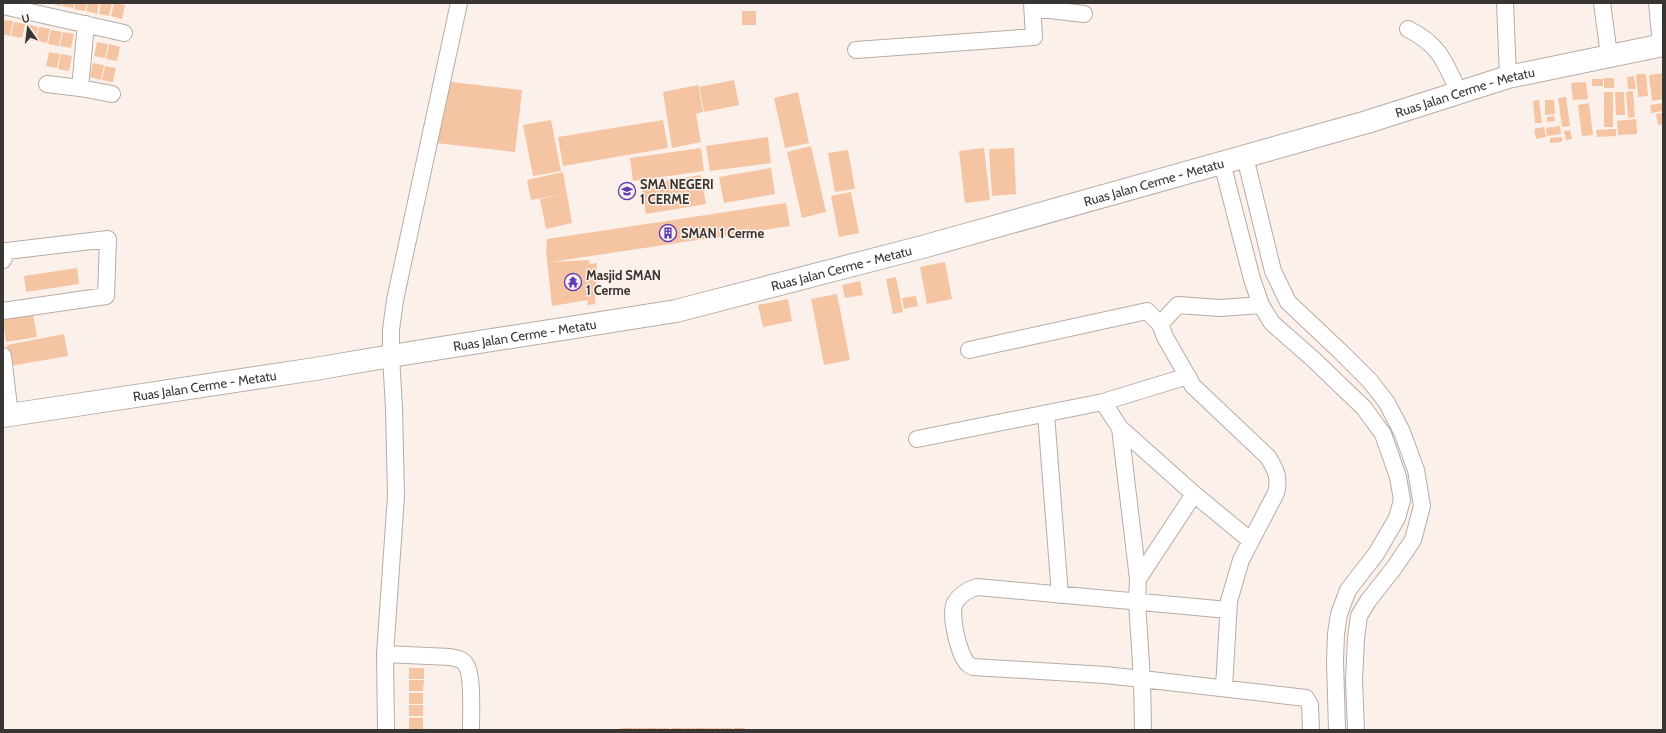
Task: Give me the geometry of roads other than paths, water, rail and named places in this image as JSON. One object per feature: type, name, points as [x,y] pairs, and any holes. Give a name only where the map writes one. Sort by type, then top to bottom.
[{"type":"main road","name":"Ruas Jalan Cerme - Metatu","points":[[6,415],[315,369],[676,311],[926,246],[1245,157],[1367,122],[1508,77],[1662,45]]},
{"type":"street","points":[[386,730],[385,654],[396,496],[391,330],[395,300],[459,3]]},
{"type":"street","points":[[1505,3],[1508,77]]},
{"type":"street","points":[[1602,3],[1609,56]]},
{"type":"street","points":[[1657,3],[1662,45]]},
{"type":"street","points":[[856,50],[1034,37],[1033,5],[1084,14]]},
{"type":"street","points":[[3,6],[124,33]]},
{"type":"street","points":[[80,88],[86,24]]},
{"type":"street","points":[[1408,28],[1422,35],[1436,49],[1443,58],[1459,93]]},
{"type":"street","points":[[47,84],[112,94]]},
{"type":"street","points":[[1245,157],[1273,271],[1288,302],[1361,372],[1387,403],[1402,432],[1416,470],[1422,506],[1413,540],[1394,568],[1368,601],[1359,616],[1356,638],[1354,680],[1356,730]]},
{"type":"street","points":[[1222,163],[1252,279],[1261,305],[1272,323],[1364,408],[1383,434],[1398,477],[1402,500],[1397,518],[1376,554],[1348,590],[1339,614],[1336,634],[1335,661],[1337,730]]},
{"type":"street","points":[[3,260],[7,251],[108,239],[106,296],[3,311]]},
{"type":"street","points":[[1160,324],[1178,305],[1220,308],[1261,305]]},
{"type":"street","points":[[969,350],[1147,311],[1160,324],[1165,337],[1193,386],[1268,457],[1277,472],[1279,483],[1276,493],[1241,560],[1229,601],[1224,688]]},
{"type":"street","points":[[1320,366],[1338,349]]},
{"type":"street","points":[[3,356],[6,415]]},
{"type":"street","points":[[1344,388],[1361,372]]},
{"type":"street","points":[[917,439],[1103,402],[1188,376]]},
{"type":"street","points":[[1103,402],[1120,428],[1194,494],[1251,541]]},
{"type":"street","points":[[1046,414],[1060,595]]},
{"type":"street","points":[[1120,428],[1138,579],[1137,602],[1142,679],[1143,730]]},
{"type":"street","points":[[1138,579],[1194,494]]},
{"type":"street","points":[[1402,500],[1422,506]]},
{"type":"street","points":[[1228,610],[977,587],[967,590],[960,596],[954,603],[952,612],[962,654],[968,664],[973,667],[986,669],[1105,675],[1306,698],[1310,705],[1311,730]]},
{"type":"street","points":[[385,654],[450,656],[459,658],[467,665],[470,677],[471,730]]},
{"type":"place","name":"SMA NEGERI 1 CERME","points":[[627,191]]},
{"type":"place","name":"SMAN 1 Cerme","points":[[668,233]]},
{"type":"place","name":"Masjid SMAN 1 Cerme","points":[[573,282]]}]
